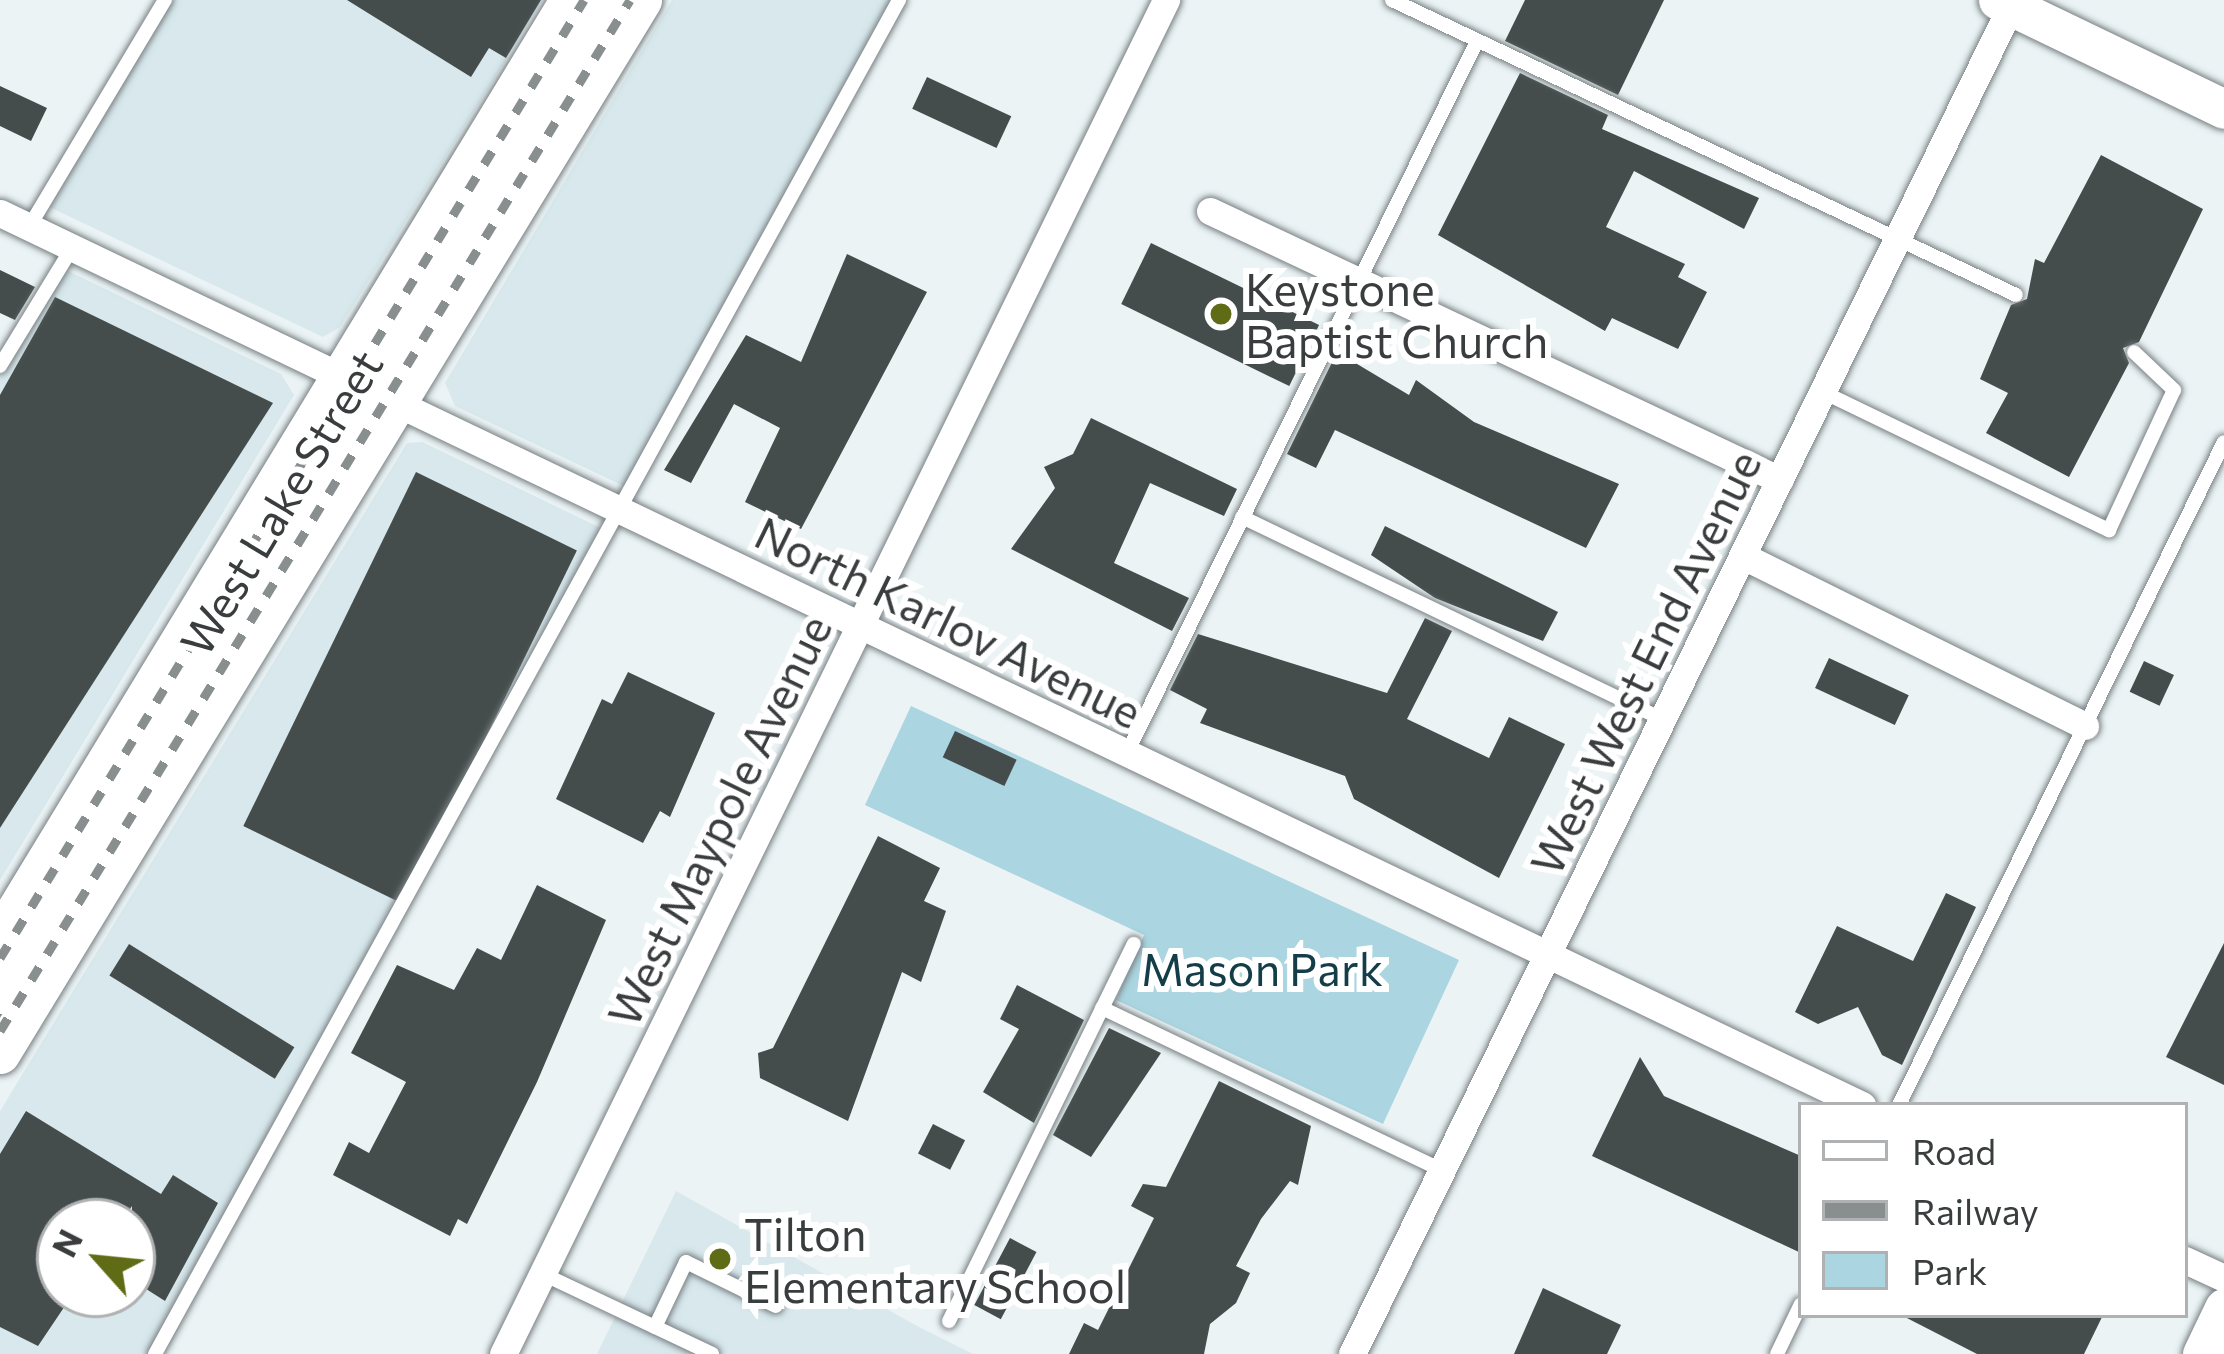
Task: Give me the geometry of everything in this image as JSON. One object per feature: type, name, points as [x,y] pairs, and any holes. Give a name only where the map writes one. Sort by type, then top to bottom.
[{"type":"main road","name":"West Lake Street","points":[[0,1054],[368,389],[569,0]]},
{"type":"main road","name":"West Lake Street","points":[[0,994],[607,0]]},
{"type":"main road","name":"West Lake Street","points":[[0,936],[368,389],[642,0]]},
{"type":"main road","points":[[2004,3],[2224,110]]},
{"type":"main road","points":[[2201,1354],[2224,1308]]},
{"type":"street","name":"West Maypole Avenue","points":[[512,1351],[543,1274],[1166,0]]},
{"type":"street","name":"West West End Avenue","points":[[1352,1354],[1895,243],[2004,3]]},
{"type":"street","points":[[1210,211],[1780,480]]},
{"type":"street","name":"North Karlov Avenue","points":[[0,213],[1856,1102]]},
{"type":"street","points":[[1743,556],[2085,726]]},
{"type":"street","points":[[2188,1261],[2224,1278]]},
{"type":"lane","points":[[28,227],[165,0]]},
{"type":"lane","points":[[155,1354],[899,0]]},
{"type":"lane","points":[[1392,0],[1895,243],[2016,296]]},
{"type":"lane","points":[[1127,753],[1478,41]]},
{"type":"lane","points":[[0,366],[72,248]]},
{"type":"lane","points":[[1823,392],[2109,530],[2174,390],[2134,352]]},
{"type":"lane","points":[[1900,1102],[2224,442]]},
{"type":"lane","points":[[1242,517],[1663,720]]},
{"type":"lane","points":[[949,1321],[1134,944]]},
{"type":"lane","points":[[1102,1008],[1442,1170]]},
{"type":"lane","points":[[655,1327],[686,1262],[776,1306]]},
{"type":"lane","points":[[543,1274],[712,1354]]},
{"type":"lane","points":[[1777,1354],[1798,1310]]},
{"type":"shaded area","points":[[167,0],[543,0],[340,327],[323,337],[43,204]]},
{"type":"shaded area","points":[[672,0],[899,0],[630,489],[455,406],[445,383]]},
{"type":"shaded area","points":[[60,267],[281,374],[294,395],[0,880],[0,366]]},
{"type":"shaded area","points":[[422,442],[607,531],[155,1354],[0,1354],[0,1111],[407,443]]},
{"type":"shaded area","name":"Tilton Elementary School","points":[[676,1191],[917,1326],[973,1354],[597,1354]]},
{"type":"green space","name":"Mason Park","points":[[911,706],[1459,960],[1383,1124],[1116,1000],[1144,935],[865,805]]},
{"type":"building","points":[[347,0],[541,0],[506,58],[489,48],[471,77]]},
{"type":"building","points":[[1525,0],[1664,0],[1618,95],[1505,41]]},
{"type":"building","points":[[1520,73],[1608,115],[1602,129],[1759,198],[1744,229],[1634,171],[1606,227],[1685,264],[1678,277],[1707,292],[1678,349],[1612,318],[1605,331],[1438,235]]},
{"type":"building","points":[[927,77],[1011,116],[996,148],[912,109]]},
{"type":"building","points":[[0,86],[47,108],[31,141],[0,126]]},
{"type":"building","points":[[2101,155],[2203,209],[2139,342],[2123,348],[2129,363],[2069,477],[1986,433],[2008,393],[1980,379],[2011,305],[2027,299],[2035,259],[2044,263]]},
{"type":"building","name":"Keystone Baptist Church","points":[[1151,243],[1319,325],[1289,386],[1121,304]]},
{"type":"building","points":[[847,254],[927,292],[801,529],[745,502],[780,428],[734,404],[691,483],[664,470],[746,335],[801,362]]},
{"type":"building","points":[[0,270],[35,287],[15,320],[0,313]]},
{"type":"building","points":[[55,297],[273,403],[0,828],[0,395]]},
{"type":"building","points":[[1337,352],[1409,395],[1416,380],[1474,422],[1619,484],[1586,548],[1335,430],[1316,468],[1287,454]]},
{"type":"building","points":[[1091,418],[1237,489],[1224,516],[1150,483],[1114,563],[1189,598],[1172,631],[1011,549],[1055,488],[1044,467],[1073,454]]},
{"type":"building","points":[[416,472],[577,550],[404,905],[243,826]]},
{"type":"building","points":[[1385,526],[1558,612],[1543,641],[1435,598],[1371,555]]},
{"type":"building","points":[[1425,618],[1452,631],[1407,719],[1489,758],[1509,717],[1565,744],[1499,878],[1354,799],[1345,776],[1200,723],[1207,709],[1170,690],[1198,634],[1387,693]]},
{"type":"building","points":[[1829,658],[1909,695],[1895,725],[1815,688]]},
{"type":"building","points":[[2144,661],[2174,675],[2160,706],[2130,692]]},
{"type":"building","points":[[628,672],[715,713],[670,817],[660,811],[643,843],[556,799],[602,699],[612,704]]},
{"type":"building","points":[[955,731],[1017,760],[1004,786],[943,757]]},
{"type":"building","points":[[878,836],[940,868],[924,901],[946,911],[921,982],[902,972],[848,1121],[760,1078],[758,1053],[773,1048]]},
{"type":"building","points":[[537,885],[606,920],[537,1082],[467,1224],[458,1219],[450,1236],[333,1175],[349,1142],[369,1153],[406,1082],[351,1053],[397,965],[454,990],[477,948],[501,960]]},
{"type":"building","points":[[1946,893],[1976,907],[1902,1065],[1882,1055],[1858,1007],[1818,1024],[1795,1012],[1837,926],[1913,961]]},
{"type":"building","points":[[2224,943],[2224,1085],[2166,1057]]},
{"type":"building","points":[[129,944],[294,1047],[275,1079],[109,975]]},
{"type":"building","points":[[1017,985],[1084,1020],[1034,1123],[983,1092],[1019,1029],[1000,1019]]},
{"type":"building","points":[[1109,1028],[1161,1053],[1091,1157],[1053,1135]]},
{"type":"building","points":[[1640,1057],[1664,1096],[1798,1155],[1798,1252],[1592,1156]]},
{"type":"building","points":[[1219,1081],[1311,1126],[1298,1185],[1290,1181],[1261,1219],[1236,1266],[1250,1273],[1236,1303],[1210,1324],[1204,1354],[1069,1354],[1084,1323],[1098,1330],[1154,1218],[1131,1206],[1143,1184],[1166,1187]]},
{"type":"building","points":[[26,1111],[161,1194],[173,1175],[218,1203],[165,1301],[156,1295],[156,1198],[36,1198],[36,1318],[57,1318],[38,1346],[0,1327],[0,1154]]},
{"type":"building","points":[[933,1124],[965,1140],[950,1170],[918,1153]]},
{"type":"building","points":[[1010,1238],[1036,1252],[1001,1319],[974,1305]]},
{"type":"building","points":[[1543,1288],[1621,1325],[1607,1354],[1514,1354]]},
{"type":"building","points":[[1907,1318],[2102,1318],[2084,1354],[1977,1354]]},
{"type":"railway","points":[[0,958],[584,0]]},
{"type":"railway","points":[[0,1031],[630,0]]},
{"type":"place","name":"Keystone Baptist Church","points":[[1221,314]]},
{"type":"place","name":"Tilton Elementary School","points":[[720,1259]]}]
